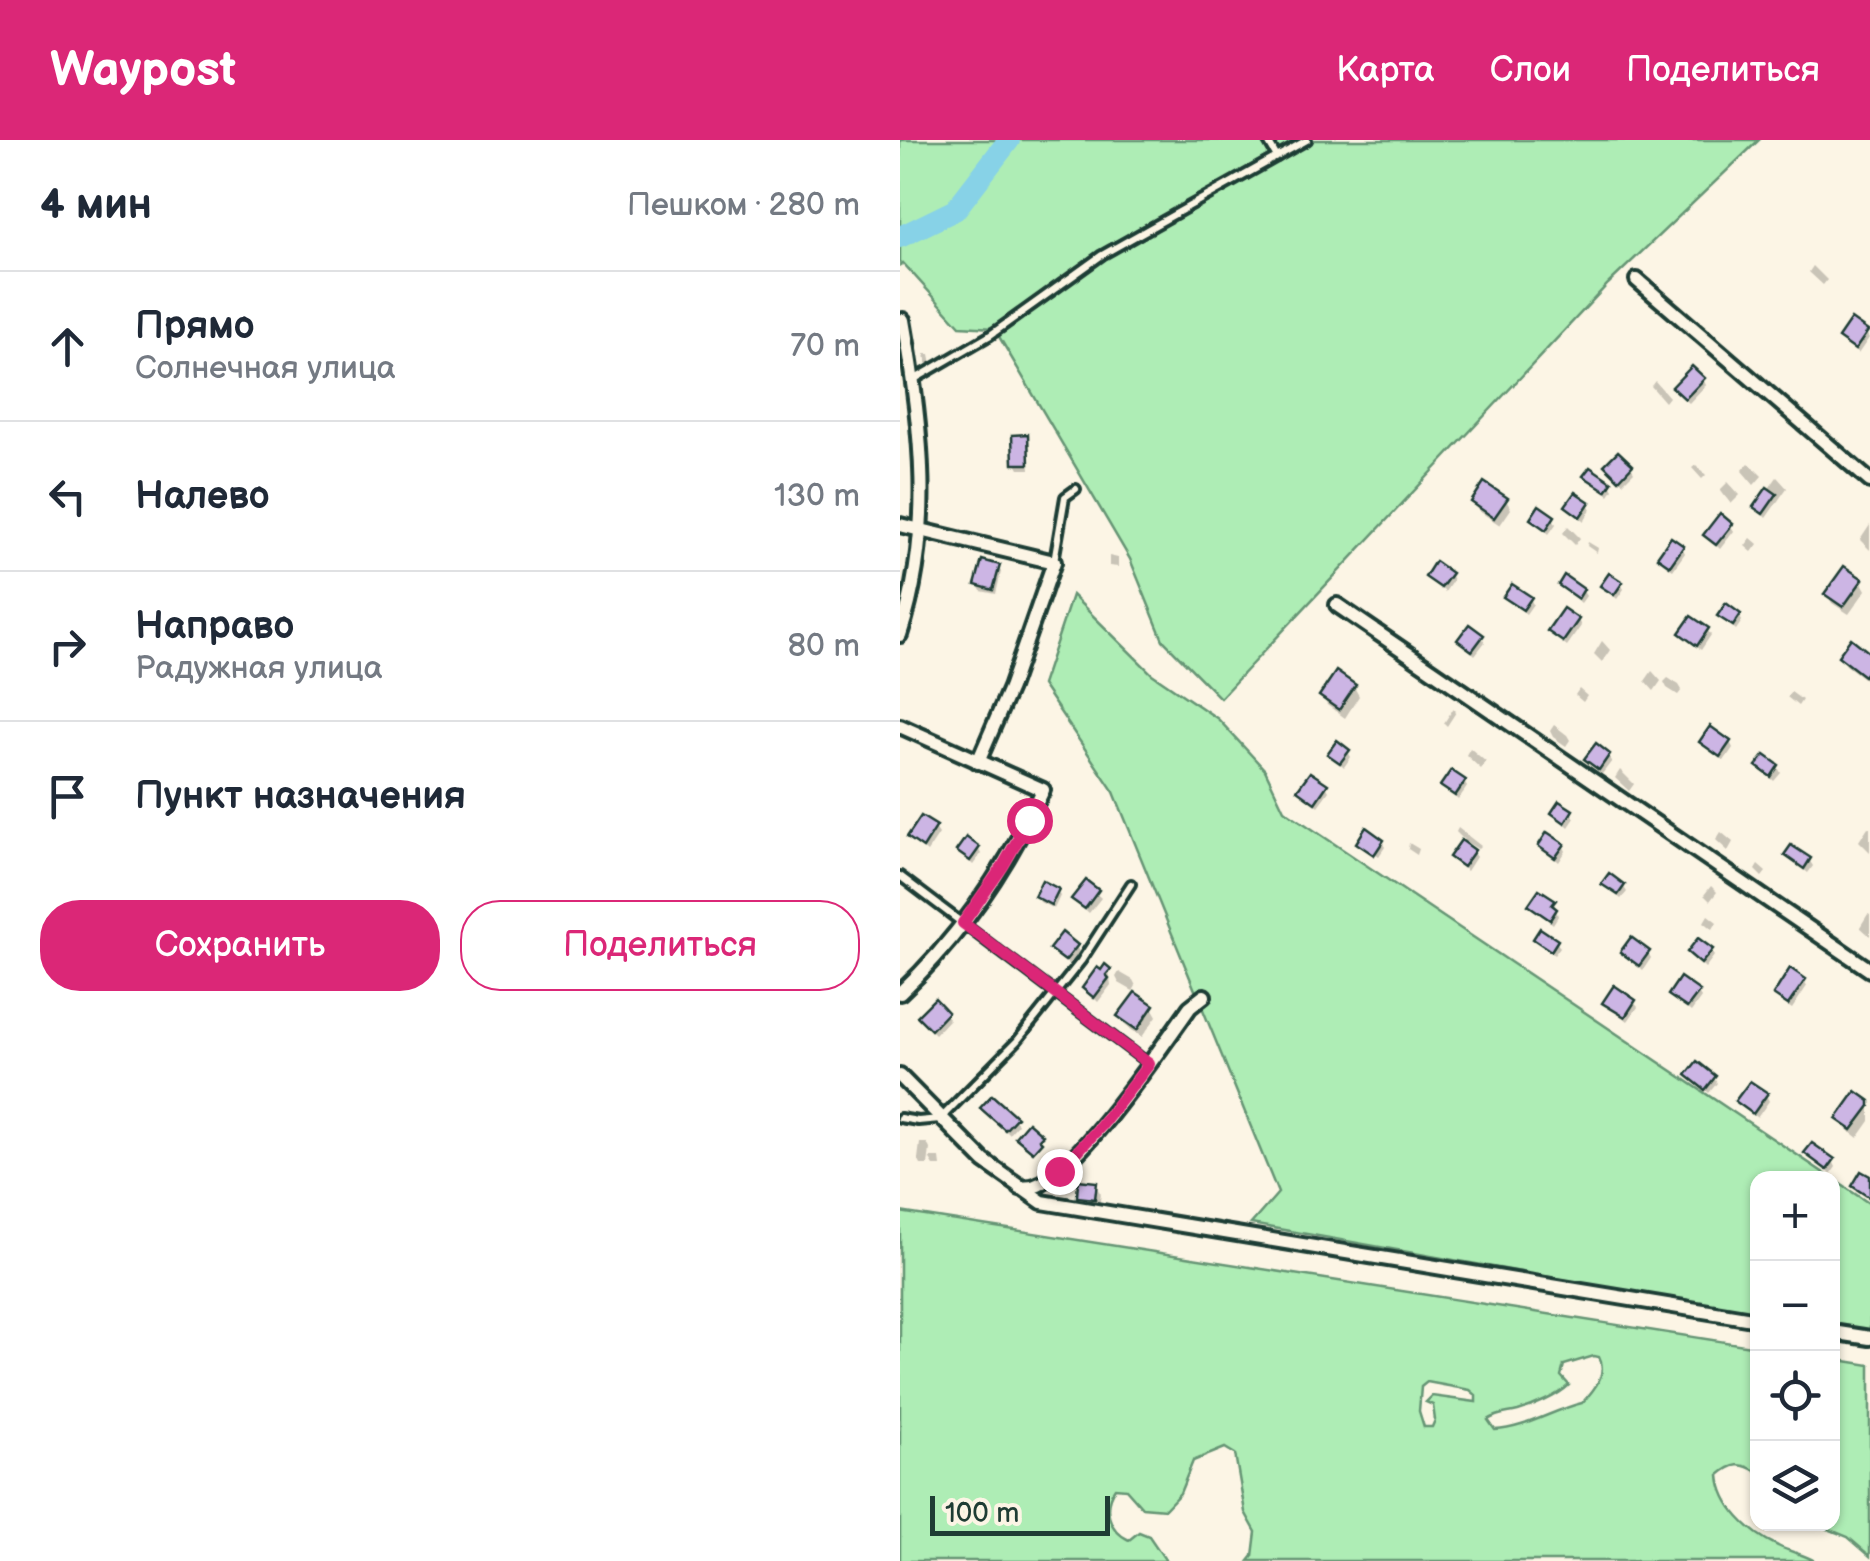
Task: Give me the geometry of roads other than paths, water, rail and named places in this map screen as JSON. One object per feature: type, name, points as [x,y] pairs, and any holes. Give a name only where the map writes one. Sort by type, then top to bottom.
[{"type":"street","points":[[1637,280],[1870,480]]},
{"type":"street","points":[[900,636],[922,530],[924,477],[904,320]]},
{"type":"street","points":[[900,526],[1054,562],[1010,688],[978,762]]},
{"type":"street","points":[[1337,606],[1870,970]]},
{"type":"street","points":[[900,726],[1042,790],[1003,866],[963,923],[923,972],[900,992]]},
{"type":"street","points":[[1020,1188],[1037,1186],[1059,1171],[1101,1126],[1190,1007],[1204,996]]},
{"type":"street","points":[[900,1076],[984,1162],[1042,1202],[1750,1319]]},
{"type":"street","points":[[1840,1333],[1870,1338]]},
{"type":"lane","points":[[1267,140],[1277,157]]},
{"type":"lane","points":[[914,380],[989,336],[1102,256],[1306,140]]},
{"type":"lane","points":[[1054,562],[1066,497],[1076,489]]},
{"type":"lane","points":[[900,876],[1149,1064]]},
{"type":"lane","points":[[900,1118],[940,1119],[1017,1041],[1131,884]]},
{"type":"waterway","points":[[900,237],[955,210],[1009,140]]}]
